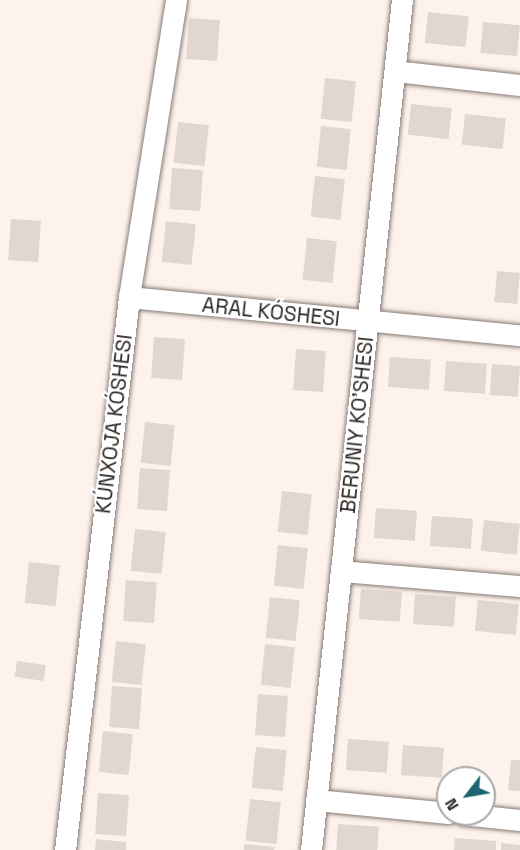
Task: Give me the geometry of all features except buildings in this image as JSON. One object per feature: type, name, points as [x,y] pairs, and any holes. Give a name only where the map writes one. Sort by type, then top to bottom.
[{"type":"street","name":"KÚNXOJA KÓSHESI","points":[[65,850],[129,297],[176,0]]},
{"type":"street","name":"BERUNIY KO'SHESI","points":[[311,850],[402,0]]},
{"type":"street","points":[[394,71],[520,85]]},
{"type":"street","name":"ARAL KÓSHESI","points":[[129,297],[520,335]]},
{"type":"street","points":[[341,571],[520,586]]},
{"type":"street","points":[[316,800],[436,812]]},
{"type":"street","points":[[496,818],[520,820]]}]
